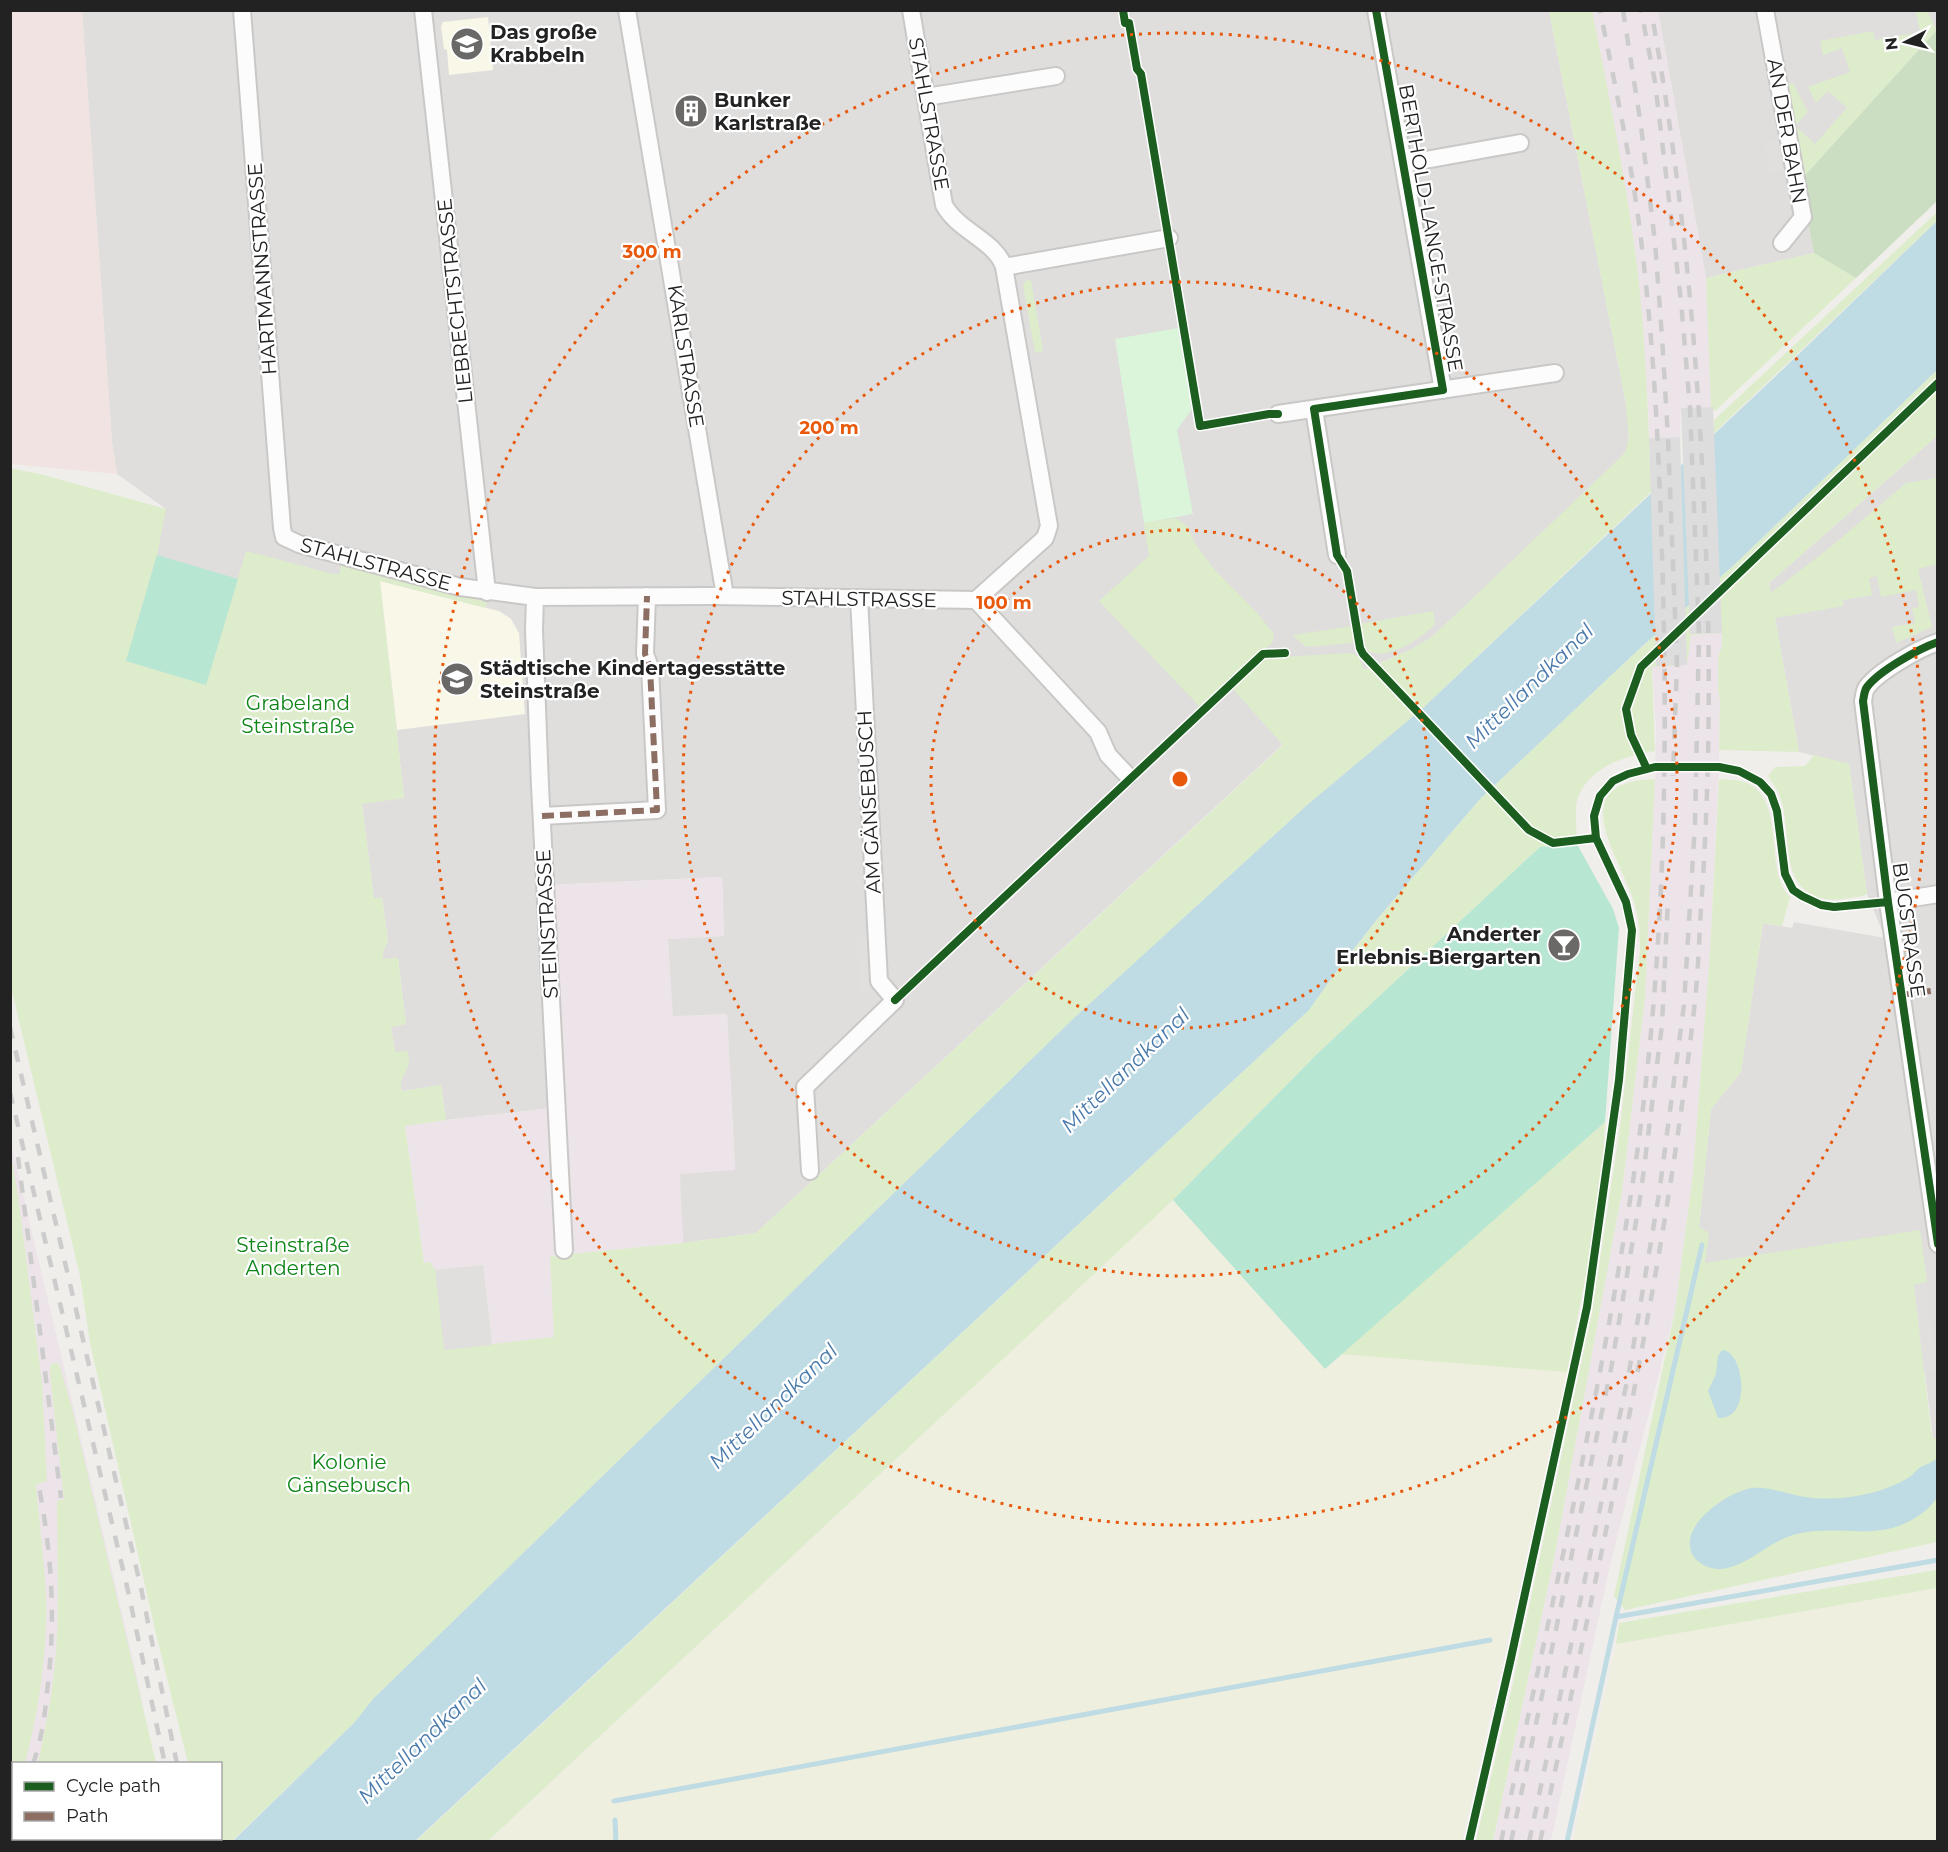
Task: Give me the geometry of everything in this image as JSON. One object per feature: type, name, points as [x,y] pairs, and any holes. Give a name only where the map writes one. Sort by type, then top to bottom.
[{"type":"street","name":"HARTMANNSTRASSE","points":[[242,10],[282,528]]},
{"type":"street","name":"LIEBRECHTSTRASSE","points":[[423,10],[487,592]]},
{"type":"street","name":"KARLSTRASSE","points":[[627,10],[725,596]]},
{"type":"street","name":"STAHLSTRASSE","points":[[282,528],[284,537],[299,544],[460,587],[535,597],[725,596],[976,600],[1045,538],[1049,526],[1004,267],[998,254],[956,222],[945,205],[910,10]]},
{"type":"street","name":"BERTHOLD-LANGE-STRASSE","points":[[1376,10],[1443,390]]},
{"type":"street","name":"AN DER BAHN","points":[[1765,10],[1803,217],[1782,243]]},
{"type":"street","points":[[926,97],[1056,76]]},
{"type":"street","name":"BERTHOLD-LANGE-STRASSE","points":[[1403,164],[1521,143]]},
{"type":"street","points":[[1004,267],[1169,238]]},
{"type":"street","name":"BERTHOLD-LANGE-STRASSE","points":[[1278,414],[1555,373]]},
{"type":"street","points":[[1314,409],[1337,555]]},
{"type":"street","points":[[542,816],[657,810],[650,667],[645,654],[647,596]]},
{"type":"street","name":"STEINSTRASSE","points":[[535,597],[534,630],[542,816],[564,1250]]},
{"type":"street","name":"AM GÄNSEBUSCH","points":[[810,1170],[806,1087],[895,1000],[879,981],[859,598]]},
{"type":"street","points":[[976,600],[1098,732],[1108,756],[1128,776]]},
{"type":"street","name":"BUGSTRASSE","points":[[1938,642],[1925,647],[1889,669],[1868,687],[1863,701],[1888,902],[1938,1244]]},
{"type":"street","points":[[1888,902],[1938,894]]},
{"type":"shaded area","points":[[10,11],[82,11],[112,443],[117,474],[11,464]]},
{"type":"shaded area","points":[[82,11],[1549,11],[1626,404],[1629,425],[1628,446],[1625,453],[1581,497],[1432,637],[1410,650],[1363,670],[756,1233],[683,1243],[679,1173],[735,1169],[727,1014],[672,1017],[668,939],[724,936],[722,877],[548,885],[561,1107],[446,1120],[441,1085],[402,1091],[400,1087],[409,1063],[395,1052],[391,1026],[406,1024],[398,958],[383,959],[388,940],[382,898],[374,899],[362,803],[404,798],[380,581],[333,574],[206,685],[126,661],[166,509],[117,474],[112,443]]},
{"type":"shaded area","points":[[1592,11],[1658,11],[1706,278],[1713,407],[1681,408],[1680,437],[1649,438],[1648,404],[1628,208]]},
{"type":"shaded area","points":[[1658,11],[1937,11],[1937,30],[1800,181],[1814,253],[1706,278]]},
{"type":"shaded area","name":"Das große Krabbeln","points":[[488,17],[493,70],[449,75],[447,50],[444,49],[441,26],[443,22]]},
{"type":"shaded area","points":[[1782,139],[1788,170],[1769,173],[1764,142]]},
{"type":"shaded area","points":[[1937,436],[1937,1438],[1933,1439],[1914,1285],[1705,1263],[1699,1228],[1711,1109],[1741,1072],[1763,923],[1792,928],[1794,922],[1885,938],[1867,894],[1849,764],[1799,752],[1769,583]]},
{"type":"shaded area","name":"Städtische Kindertagesstätte Steinstraße","points":[[380,581],[499,611],[511,619],[519,633],[525,714],[397,730]]},
{"type":"shaded area","points":[[1722,633],[1722,645],[1718,658],[1719,767],[1710,952],[1693,1174],[1675,1311],[1610,1565],[1551,1841],[1493,1842],[1555,1554],[1622,1191],[1645,998],[1655,779],[1656,729],[1652,666],[1656,666],[1690,634]]},
{"type":"shaded area","points":[[722,877],[724,936],[668,939],[673,1016],[727,1014],[735,1170],[680,1174],[683,1243],[550,1256],[555,1337],[492,1345],[483,1265],[435,1270],[424,1263],[405,1125],[561,1107],[548,885]]},
{"type":"shaded area","points":[[869,935],[872,992],[860,992],[857,936]]},
{"type":"shaded area","points":[[10,1139],[135,1668],[155,1762],[12,1762],[12,1840],[170,1840],[11,1841]]},
{"type":"shaded area","points":[[483,1265],[492,1345],[444,1350],[435,1270]]},
{"type":"shaded area","points":[[1927,1284],[1937,1371],[1924,1372],[1914,1285]]},
{"type":"green space","points":[[1549,11],[1592,11],[1611,106],[1637,266],[1645,351],[1651,492],[1423,708],[1306,806],[1073,1019],[373,1699],[354,1723],[232,1841],[208,1841],[222,1840],[222,1762],[188,1762],[156,1634],[90,1343],[80,1276],[11,987],[10,468],[44,475],[166,509],[157,555],[126,661],[206,685],[246,551],[333,574],[339,574],[342,562],[487,602],[486,608],[380,581],[404,798],[362,804],[374,898],[382,898],[388,940],[383,959],[398,958],[406,1024],[391,1027],[395,1052],[408,1051],[409,1061],[401,1083],[402,1091],[441,1085],[446,1120],[405,1126],[424,1263],[430,1262],[435,1270],[483,1265],[492,1344],[554,1337],[550,1256],[683,1243],[756,1233],[1283,745],[1232,688],[1262,658],[1351,653],[1359,657],[1364,670],[1410,650],[1432,637],[1625,453],[1629,438],[1626,404]]},
{"type":"green space","points":[[1916,11],[1927,11],[1937,30],[1800,181],[1782,85],[1793,83],[1808,112],[1795,126],[1815,144],[1847,108],[1828,91],[1816,103],[1808,87],[1850,72],[1842,48],[1823,55],[1820,41],[1873,31],[1875,40],[1920,32]]},
{"type":"green space","points":[[1937,30],[1937,201],[1856,278],[1814,253],[1800,181]]},
{"type":"green space","points":[[1937,212],[1937,221],[1714,433],[1714,420]]},
{"type":"green space","points":[[1814,253],[1856,278],[1715,411],[1711,407],[1706,278]]},
{"type":"green space","points":[[1031,280],[1043,351],[1035,353],[1023,285],[1026,281]]},
{"type":"green space","points":[[1178,328],[1192,409],[1177,430],[1193,514],[1144,523],[1115,339]]},
{"type":"green space","points":[[1937,370],[1937,436],[1769,583],[1771,593],[1833,545],[1906,483],[1937,478],[1937,564],[1918,569],[1932,627],[1896,643],[1892,627],[1915,623],[1912,608],[1919,607],[1916,590],[1881,597],[1877,576],[1869,578],[1872,595],[1843,600],[1843,606],[1775,618],[1799,752],[1719,750],[1718,658],[1722,646],[1722,633],[1691,635],[1687,665],[1652,667],[1655,751],[1610,764],[1591,777],[1578,797],[1577,844],[1540,847],[1318,1053],[1173,1200],[488,1841],[415,1842],[1309,1010],[1378,918],[1480,799],[1638,650],[1734,565]]},
{"type":"green space","points":[[1176,518],[1188,527],[1196,545],[1215,570],[1274,634],[1272,643],[1201,708],[1099,601],[1149,556],[1144,523]]},
{"type":"green space","points":[[157,555],[238,579],[206,685],[126,661]]},
{"type":"green space","points":[[1433,611],[1435,624],[1420,637],[1400,648],[1379,654],[1370,652],[1362,646],[1359,624]]},
{"type":"green space","points":[[1353,626],[1356,638],[1351,643],[1306,647],[1293,635]]},
{"type":"green space","points":[[1814,755],[1849,764],[1867,894],[1862,896],[1836,900],[1820,898],[1807,892],[1798,882],[1793,870],[1781,800],[1768,776],[1775,767],[1805,766]]},
{"type":"green space","points":[[1655,779],[1645,998],[1622,1191],[1555,1554],[1493,1841],[1476,1841],[1511,1692],[1592,1312],[1620,1127],[1640,936],[1633,899],[1609,841],[1604,822],[1604,806],[1611,792],[1627,783]]},
{"type":"green space","points":[[1719,779],[1735,780],[1751,785],[1767,804],[1771,817],[1778,874],[1782,886],[1790,897],[1782,926],[1763,923],[1741,1072],[1711,1109],[1699,1227],[1709,1233],[1705,1263],[1920,1230],[1927,1282],[1914,1285],[1931,1430],[1933,1439],[1937,1438],[1937,1542],[1625,1610],[1614,1596],[1675,1311],[1693,1174],[1710,952]]},
{"type":"green space","points":[[1577,844],[1613,909],[1619,928],[1605,1122],[1325,1369],[1173,1200],[1318,1053],[1540,847]]},
{"type":"green space","points":[[1605,1122],[1603,1171],[1568,1371],[1462,1841],[488,1842],[1173,1200],[1325,1369]]},
{"type":"green space","points":[[1605,1122],[1603,1171],[1595,1229],[1567,1372],[1341,1354]]},
{"type":"green space","points":[[11,1155],[42,1383],[47,1481],[36,1485],[46,1595],[46,1637],[42,1680],[25,1762],[12,1763],[10,1756]]},
{"type":"green space","points":[[53,1363],[59,1364],[72,1408],[156,1762],[38,1762],[50,1701],[57,1643],[57,1501],[64,1499],[50,1366]]},
{"type":"green space","points":[[1937,1570],[1937,1588],[1616,1644],[1619,1623]]},
{"type":"green space","points":[[1937,1588],[1937,1841],[1573,1841],[1616,1644]]},
{"type":"water","name":"Mittellandkanal","points":[[1937,221],[1937,370],[1734,565],[1638,650],[1480,799],[1378,918],[1309,1010],[415,1841],[232,1842],[354,1723],[373,1699],[1073,1019],[1306,806],[1423,708]]},
{"type":"water","points":[[1722,1350],[1730,1353],[1736,1361],[1741,1386],[1736,1409],[1729,1416],[1718,1418],[1708,1391],[1716,1374],[1718,1356]]},
{"type":"water","points":[[1937,1458],[1938,1493],[1935,1499],[1924,1512],[1890,1529],[1826,1531],[1793,1535],[1729,1568],[1719,1569],[1700,1563],[1691,1551],[1691,1536],[1702,1517],[1722,1501],[1743,1490],[1766,1488],[1799,1496],[1832,1499],[1858,1496],[1897,1484]]},
{"type":"pier","points":[[1713,407],[1722,633],[1690,634],[1681,408]]},
{"type":"pier","points":[[1680,437],[1687,665],[1656,666],[1649,438]]},
{"type":"waterway","points":[[1567,1842],[1616,1617],[1702,1245]]},
{"type":"waterway","points":[[1616,1617],[1938,1560]]},
{"type":"waterway","points":[[614,1801],[1490,1640]]},
{"type":"waterway","points":[[615,1820],[616,1842]]},
{"type":"railway","points":[[1501,1842],[1570,1519],[1618,1276],[1642,1115],[1657,955],[1665,715],[1659,478],[1653,363],[1634,188],[1600,10]]},
{"type":"railway","points":[[1623,10],[1641,126],[1655,242],[1662,337],[1677,665],[1673,776]]},
{"type":"railway","points":[[1529,1842],[1629,1372],[1659,1194],[1684,1005],[1695,823],[1699,634],[1690,408],[1681,301],[1655,82],[1641,10]]},
{"type":"railway","points":[[1540,1842],[1606,1532],[1647,1324],[1681,1115],[1698,959],[1709,718],[1707,576],[1702,463],[1693,333],[1680,203],[1651,10]]},
{"type":"railway","points":[[1511,1842],[1611,1369],[1641,1192],[1662,1025],[1668,899]]},
{"type":"railway","points":[[10,1027],[141,1588],[177,1762]]},
{"type":"railway","points":[[10,1092],[128,1591],[165,1762]]},
{"type":"railway","points":[[18,1157],[61,1498]]},
{"type":"railway","points":[[34,1762],[44,1719],[50,1666],[52,1614],[50,1563],[39,1487]]},
{"type":"railway","points":[[10,1832],[12,1828]]},
{"type":"marked path","points":[[542,816],[657,810],[650,667],[645,654],[647,596]]},
{"type":"marked path","points":[[1901,995],[1938,990]]},
{"type":"cycle path","points":[[1123,10],[1125,23],[1129,23],[1137,69],[1141,74],[1200,426],[1278,414]]},
{"type":"cycle path","points":[[1376,10],[1443,390],[1314,409],[1337,555],[1347,571],[1360,648],[1363,654],[1529,830],[1553,843],[1596,838]]},
{"type":"cycle path","points":[[1647,769],[1631,735],[1626,709],[1641,667],[1938,383]]},
{"type":"cycle path","points":[[1938,642],[1910,655],[1880,674],[1867,687],[1863,701],[1888,902],[1938,1244]]},
{"type":"cycle path","points":[[895,1000],[1263,654],[1285,653]]},
{"type":"cycle path","points":[[1469,1842],[1587,1307],[1619,1080],[1632,930],[1626,902],[1596,838],[1594,816],[1600,796],[1613,781],[1628,774],[1655,767],[1719,767],[1739,771],[1760,782],[1771,794],[1777,811],[1785,874],[1793,890],[1821,905],[1834,907],[1888,902]]},
{"type":"place","name":"Das große Krabbeln","points":[[467,44]]},
{"type":"place","name":"Bunker Karlstraße","points":[[691,111]]},
{"type":"place","name":"Städtische Kindertagesstätte Steinstraße","points":[[457,679]]},
{"type":"place","name":"Anderter Erlebnis-Biergarten","points":[[1564,945]]},
{"type":"park label","name":"Grabeland Steinstraße","points":[[298,714]]},
{"type":"park label","name":"Steinstraße Anderten","points":[[293,1256]]},
{"type":"park label","name":"Kolonie Gänsebusch","points":[[349,1474]]}]
